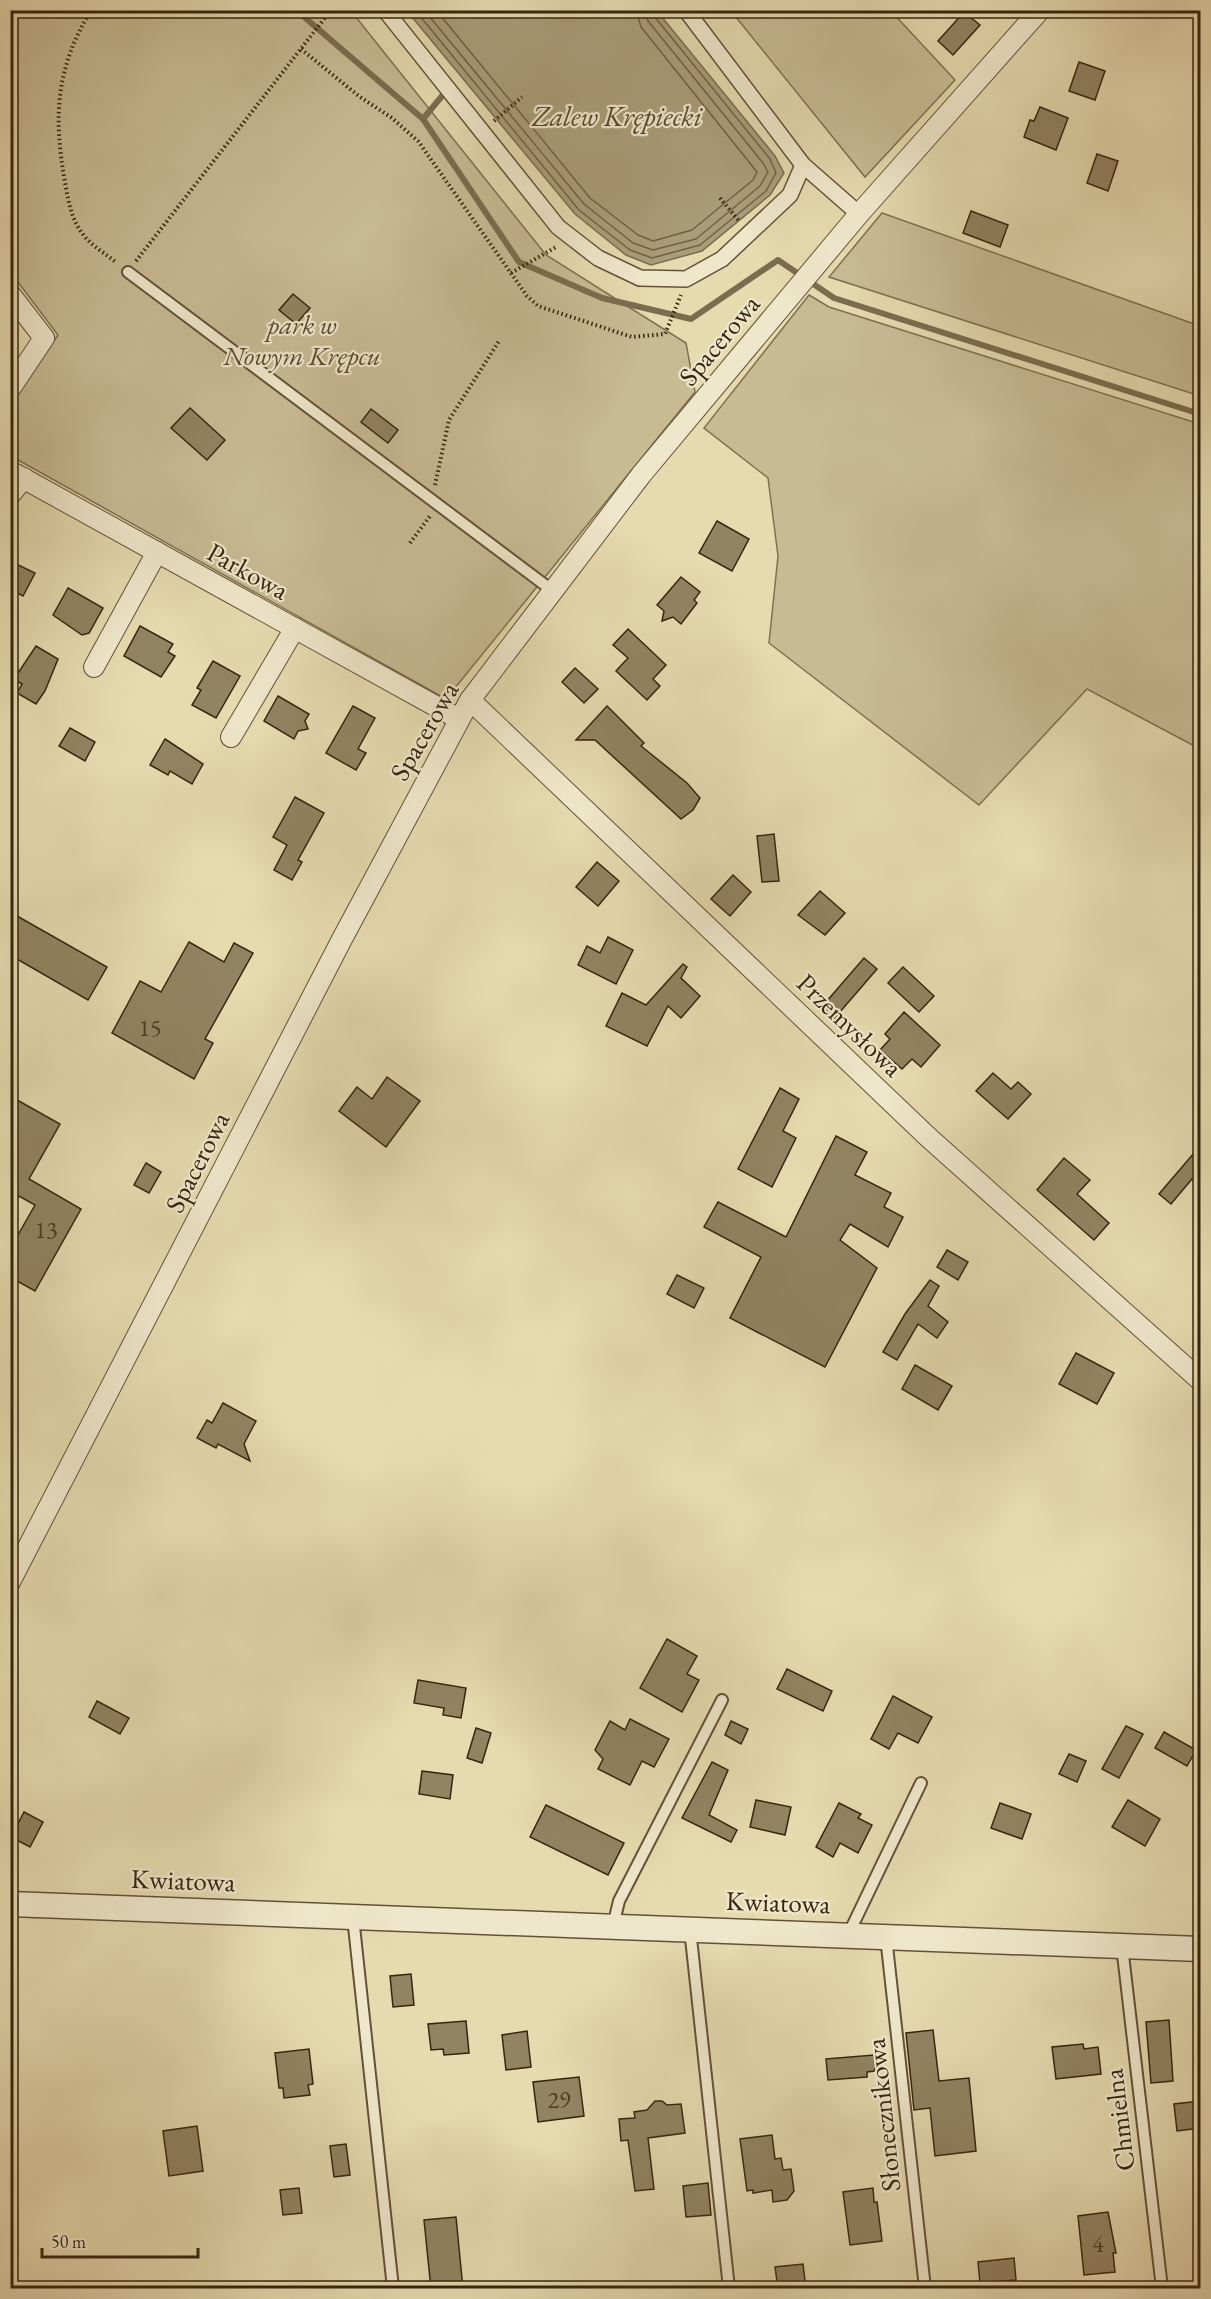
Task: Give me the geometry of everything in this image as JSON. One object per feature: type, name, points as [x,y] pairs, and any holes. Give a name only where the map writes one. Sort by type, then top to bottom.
[{"type":"street","points":[[386,10],[558,226],[598,258],[640,278],[686,279],[722,259],[790,195],[803,165]]},
{"type":"street","points":[[686,10],[803,165],[859,214]]},
{"type":"street","name":"Spacerowa","points":[[10,1582],[341,941],[470,700],[641,475],[859,214],[1040,10]]},
{"type":"street","points":[[10,294],[44,338],[10,389]]},
{"type":"street","points":[[10,495],[17,474]]},
{"type":"street","name":"Parkowa","points":[[17,474],[459,719]]},
{"type":"street","points":[[94,667],[157,552]]},
{"type":"street","points":[[231,737],[295,628]]},
{"type":"street","name":"Przemysłowa","points":[[470,700],[928,1137],[1200,1380]]},
{"type":"street","name":"Kwiatowa","points":[[10,1904],[1200,1949]]},
{"type":"lane","points":[[128,272],[552,591]]},
{"type":"lane","points":[[613,1926],[619,1901],[722,1700]]},
{"type":"lane","points":[[848,1935],[921,1783]]},
{"type":"lane","points":[[353,1916],[393,2289]]},
{"type":"lane","points":[[690,1929],[729,2289]]},
{"type":"lane","name":"Słonecznikowa","points":[[886,1936],[925,2289]]},
{"type":"lane","name":"Chmielna","points":[[1122,1945],[1162,2289]]},
{"type":"path","points":[[91,10],[76,35],[63,70],[58,103],[60,151],[70,212],[82,234],[128,272],[331,10]]},
{"type":"path","points":[[301,49],[360,97],[392,118],[418,141],[538,306],[632,337],[665,334],[678,304]]},
{"type":"path","points":[[482,132],[522,97]]},
{"type":"path","points":[[720,198],[749,233]]},
{"type":"path","points":[[513,272],[541,256]]},
{"type":"path","points":[[410,543],[435,503],[448,420],[499,342]]},
{"type":"green space","name":"park w Nowym Krępcu","points":[[11,11],[351,11],[546,255],[686,343],[695,392],[446,699],[11,456],[11,404],[58,335],[11,273]]},
{"type":"green space","points":[[731,11],[891,11],[955,80],[865,177]]},
{"type":"green space","points":[[882,213],[1200,326],[1200,396],[829,277]]},
{"type":"green space","points":[[809,295],[829,307],[1200,424],[1200,749],[1087,689],[979,805],[769,643],[778,556],[768,478],[704,428]]},
{"type":"water","name":"Zalew Krępiecki","points":[[407,11],[657,11],[775,156],[784,173],[770,195],[702,251],[651,265],[626,255],[575,214]]},
{"type":"building","points":[[964,12],[980,25],[953,55],[938,41]]},
{"type":"building","points":[[1079,62],[1105,71],[1095,100],[1069,91]]},
{"type":"building","points":[[1040,107],[1068,118],[1056,150],[1024,137],[1030,120],[1034,121]]},
{"type":"building","points":[[1097,154],[1118,161],[1108,191],[1087,183]]},
{"type":"building","points":[[971,211],[1008,225],[1000,247],[963,233]]},
{"type":"building","points":[[293,294],[310,308],[296,324],[279,310]]},
{"type":"building","points":[[190,408],[225,440],[207,460],[171,428]]},
{"type":"building","points":[[371,409],[398,430],[388,443],[361,422]]},
{"type":"building","points":[[717,521],[749,539],[732,571],[699,553]]},
{"type":"building","points":[[10,561],[35,573],[23,596],[10,589]]},
{"type":"building","points":[[681,577],[700,592],[694,600],[697,603],[681,624],[673,617],[662,621],[664,611],[657,605]]},
{"type":"building","points":[[68,588],[103,608],[89,633],[82,635],[53,615]]},
{"type":"building","points":[[140,626],[173,644],[168,652],[175,656],[161,677],[124,656]]},
{"type":"building","points":[[628,629],[666,665],[653,679],[660,686],[647,700],[616,671],[628,658],[613,645]]},
{"type":"building","points":[[36,646],[58,659],[45,691],[36,704],[17,693],[22,684],[14,679]]},
{"type":"building","points":[[213,661],[240,676],[216,718],[192,705],[201,690],[197,688]]},
{"type":"building","points":[[575,668],[598,689],[584,703],[562,682]]},
{"type":"building","points":[[278,696],[309,714],[305,721],[308,729],[298,731],[294,739],[264,721]]},
{"type":"building","points":[[353,706],[375,718],[358,749],[366,753],[356,770],[326,753]]},
{"type":"building","points":[[607,706],[644,743],[641,746],[687,783],[700,798],[693,810],[681,819],[595,740],[576,740]]},
{"type":"building","points":[[70,728],[95,742],[85,761],[59,746]]},
{"type":"building","points":[[165,739],[203,764],[192,784],[170,771],[168,775],[150,765]]},
{"type":"building","points":[[295,797],[324,813],[298,860],[302,862],[292,880],[274,870],[287,845],[273,837]]},
{"type":"building","points":[[774,834],[779,881],[762,882],[757,836]]},
{"type":"building","points":[[597,862],[619,881],[598,906],[576,887]]},
{"type":"building","points":[[733,875],[751,892],[730,916],[711,899]]},
{"type":"building","points":[[820,891],[845,913],[825,935],[798,915]]},
{"type":"building","points":[[10,912],[107,967],[88,1000],[10,955]]},
{"type":"building","points":[[608,937],[633,950],[616,984],[578,965],[587,946],[600,953]]},
{"type":"building","points":[[189,942],[224,962],[234,943],[253,953],[205,1039],[213,1043],[194,1079],[112,1033],[140,981],[161,992]]},
{"type":"building","points":[[864,958],[877,969],[833,1020],[820,1009]]},
{"type":"building","points":[[683,964],[687,967],[681,978],[700,996],[681,1018],[668,1006],[647,1046],[606,1026],[622,993],[646,1005]]},
{"type":"building","points":[[903,967],[934,996],[919,1012],[888,983]]},
{"type":"building","points":[[904,1012],[940,1045],[921,1067],[912,1059],[902,1069],[880,1050],[890,1039],[885,1034]]},
{"type":"building","points":[[993,1073],[1011,1089],[1018,1082],[1031,1094],[1008,1119],[976,1091]]},
{"type":"building","points":[[387,1077],[420,1101],[386,1147],[339,1111],[357,1087],[372,1099]]},
{"type":"building","points":[[780,1088],[799,1099],[783,1131],[796,1138],[772,1187],[738,1169]]},
{"type":"building","points":[[10,1096],[60,1124],[29,1179],[81,1209],[35,1291],[10,1277],[10,1249],[35,1205],[19,1196],[10,1211]]},
{"type":"building","points":[[836,1136],[867,1152],[855,1175],[891,1193],[884,1207],[903,1217],[888,1247],[850,1224],[840,1240],[877,1268],[825,1367],[730,1318],[761,1257],[704,1227],[718,1202],[786,1237]]},
{"type":"building","points":[[1200,1146],[1200,1188],[1192,1179],[1171,1204],[1159,1194]]},
{"type":"building","points":[[1064,1158],[1090,1180],[1077,1194],[1109,1223],[1094,1240],[1037,1190]]},
{"type":"building","points":[[146,1163],[161,1172],[149,1193],[134,1185]]},
{"type":"building","points":[[947,1250],[968,1262],[958,1280],[937,1267]]},
{"type":"building","points":[[677,1275],[704,1288],[694,1308],[667,1294]]},
{"type":"building","points":[[930,1280],[939,1286],[928,1306],[948,1322],[937,1338],[918,1324],[897,1360],[883,1352],[905,1314]]},
{"type":"building","points":[[1076,1353],[1114,1373],[1097,1404],[1059,1384]]},
{"type":"building","points":[[915,1365],[952,1386],[938,1410],[902,1389]]},
{"type":"building","points":[[223,1403],[256,1421],[244,1444],[250,1461],[218,1444],[216,1448],[197,1438],[207,1420],[212,1423]]},
{"type":"building","points":[[667,1639],[697,1656],[687,1674],[699,1680],[682,1712],[640,1688]]},
{"type":"building","points":[[787,1669],[832,1691],[823,1711],[777,1689]]},
{"type":"building","points":[[418,1680],[466,1688],[461,1718],[443,1715],[444,1708],[414,1703]]},
{"type":"building","points":[[893,1696],[932,1717],[918,1743],[898,1733],[889,1749],[871,1739]]},
{"type":"building","points":[[97,1701],[129,1718],[120,1734],[89,1717]]},
{"type":"building","points":[[630,1719],[669,1739],[654,1767],[642,1761],[630,1785],[598,1769],[603,1759],[595,1750],[610,1721],[625,1730]]},
{"type":"building","points":[[731,1721],[748,1729],[741,1744],[725,1735]]},
{"type":"building","points":[[1126,1726],[1143,1734],[1119,1778],[1102,1769]]},
{"type":"building","points":[[476,1728],[491,1733],[482,1763],[467,1758]]},
{"type":"building","points":[[1164,1732],[1196,1750],[1187,1766],[1155,1748]]},
{"type":"building","points":[[1069,1754],[1086,1761],[1077,1782],[1059,1774]]},
{"type":"building","points":[[712,1762],[728,1770],[709,1815],[737,1830],[731,1842],[682,1818]]},
{"type":"building","points":[[422,1771],[453,1775],[450,1799],[419,1794]]},
{"type":"building","points":[[756,1800],[791,1807],[785,1835],[750,1827]]},
{"type":"building","points":[[1128,1800],[1160,1819],[1145,1846],[1112,1827]]},
{"type":"building","points":[[839,1803],[861,1814],[858,1818],[872,1825],[858,1853],[840,1843],[833,1857],[816,1847]]},
{"type":"building","points":[[1000,1803],[1031,1814],[1022,1839],[991,1828]]},
{"type":"building","points":[[546,1805],[624,1843],[608,1875],[530,1837]]},
{"type":"building","points":[[24,1812],[43,1822],[30,1847],[11,1837]]},
{"type":"building","points":[[411,1974],[414,2005],[393,2007],[390,1976]]},
{"type":"building","points":[[1169,2020],[1173,2081],[1151,2083],[1146,2022]]},
{"type":"building","points":[[466,2021],[469,2053],[444,2055],[443,2049],[431,2050],[428,2024]]},
{"type":"building","points":[[933,2030],[939,2081],[969,2078],[976,2151],[935,2156],[930,2108],[914,2110],[906,2033]]},
{"type":"building","points":[[527,2031],[531,2067],[506,2070],[502,2035]]},
{"type":"building","points":[[1083,2044],[1084,2049],[1098,2047],[1101,2074],[1056,2079],[1052,2047]]},
{"type":"building","points":[[309,2049],[313,2084],[308,2085],[310,2095],[284,2098],[283,2088],[279,2088],[275,2053]]},
{"type":"building","points":[[874,2055],[875,2071],[867,2072],[867,2077],[828,2080],[826,2059]]},
{"type":"building","points":[[579,2077],[584,2116],[538,2122],[533,2082]]},
{"type":"building","points":[[655,2101],[662,2101],[667,2105],[681,2104],[685,2133],[648,2138],[654,2189],[635,2191],[628,2140],[621,2141],[619,2119],[635,2118],[634,2112],[647,2110]]},
{"type":"building","points":[[1200,2101],[1200,2128],[1177,2131],[1174,2104]]},
{"type":"building","points":[[197,2126],[203,2171],[169,2176],[163,2131]]},
{"type":"building","points":[[772,2135],[775,2159],[781,2158],[783,2170],[791,2169],[794,2191],[787,2200],[773,2202],[772,2190],[753,2193],[753,2190],[747,2191],[740,2139]]},
{"type":"building","points":[[346,2144],[350,2175],[334,2177],[330,2146]]},
{"type":"building","points":[[708,2183],[711,2215],[686,2217],[683,2186]]},
{"type":"building","points":[[299,2188],[302,2213],[283,2215],[280,2190]]},
{"type":"building","points":[[873,2188],[882,2241],[850,2245],[843,2192]]},
{"type":"building","points":[[1108,2212],[1116,2253],[1113,2253],[1115,2272],[1084,2275],[1078,2216]]},
{"type":"building","points":[[456,2217],[463,2289],[431,2289],[424,2220]]},
{"type":"building","points":[[1014,2258],[1016,2280],[980,2283],[978,2262]]},
{"type":"building","points":[[803,2264],[806,2289],[778,2289],[775,2267]]},
{"type":"waterway","points":[[296,10],[423,119],[519,262],[602,298],[691,319],[778,260],[834,298],[1200,414]]},
{"type":"waterway","points":[[423,119],[442,96]]}]
